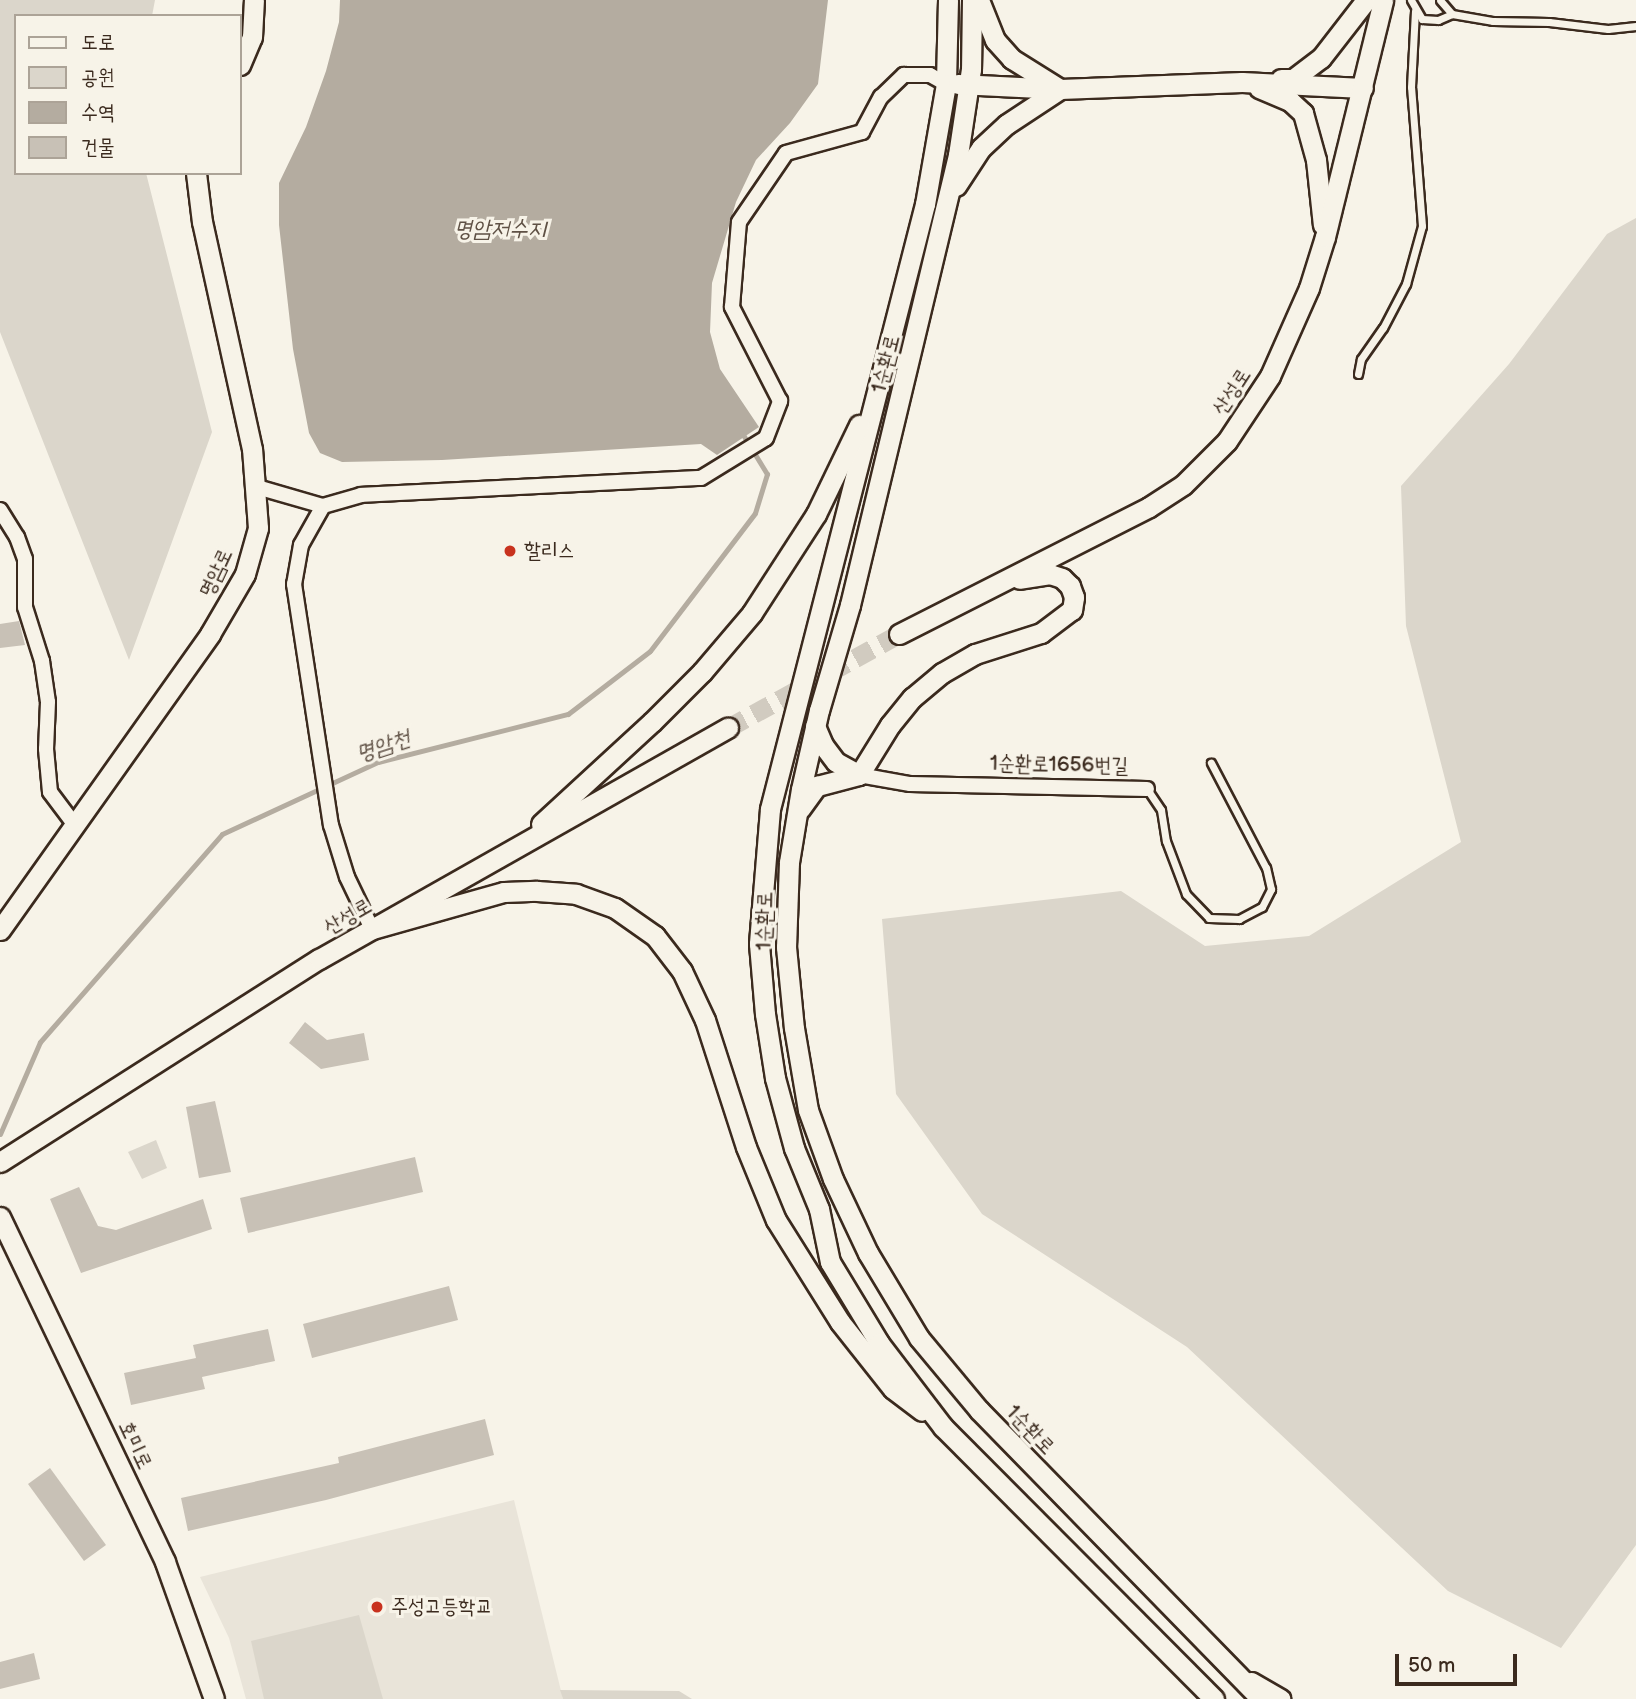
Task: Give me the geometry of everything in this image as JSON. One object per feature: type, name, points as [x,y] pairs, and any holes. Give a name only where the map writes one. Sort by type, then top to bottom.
[{"type":"street","points":[[242,60],[252,37],[254,0]]},
{"type":"street","name":"1순환로","points":[[948,0],[946,84],[925,204],[773,796],[763,878],[759,944],[765,1014],[775,1078],[794,1149],[819,1209],[830,1262],[879,1343],[943,1427],[1214,1699]]},
{"type":"street","name":"1순환로","points":[[972,0],[969,85],[948,199],[850,606],[815,726],[797,814],[789,862],[786,947],[794,1028],[808,1110],[832,1179],[868,1253],[919,1338],[979,1410],[1261,1699]]},
{"type":"street","points":[[979,0],[995,40],[1012,59],[1060,89]]},
{"type":"street","points":[[257,487],[323,506],[361,495],[701,478],[766,438],[780,401],[732,307],[739,222],[786,153],[862,132],[881,97],[904,75],[930,75],[946,84],[1060,89],[1293,79],[1321,58],[1366,0]]},
{"type":"street","name":"산성로","points":[[899,635],[1149,507],[1206,465],[1227,441],[1270,376],[1295,323],[1325,237],[1383,0]]},
{"type":"street","points":[[1242,82],[1363,88]]},
{"type":"street","points":[[1242,82],[1282,97],[1303,113],[1316,160],[1325,237]]},
{"type":"street","points":[[948,199],[981,148],[1007,124],[1060,89]]},
{"type":"street","name":"명암로","points":[[0,930],[210,635],[245,574],[258,528],[257,487],[252,449],[202,222],[196,175]]},
{"type":"street","points":[[519,845],[702,673],[752,613],[816,514],[851,446],[891,339]]},
{"type":"street","points":[[323,506],[301,545],[294,584],[331,825],[347,877],[372,929],[504,892],[537,891],[576,894],[615,908],[655,936],[682,971],[705,1020],[746,1147],[776,1220],[840,1322],[893,1389],[943,1427]]},
{"type":"street","points":[[0,510],[17,537],[25,559],[25,607],[42,661],[48,702],[50,792],[75,824]]},
{"type":"street","points":[[797,814],[817,786],[859,775],[890,724],[912,698],[942,673],[975,654],[1041,633],[1072,610],[1074,597],[1070,586],[1062,578],[1050,574],[1000,581]]},
{"type":"street","points":[[815,726],[823,745],[836,762],[859,775]]},
{"type":"street","name":"산성로","points":[[0,1162],[319,959],[728,728]]},
{"type":"street","name":"1순환로1656번길","points":[[859,775],[910,784],[1147,789]]},
{"type":"street","name":"호미로","points":[[0,1217],[165,1562],[214,1699]]},
{"type":"street","points":[[1183,1669],[1204,1699]]},
{"type":"street","points":[[1234,1673],[1281,1699]]},
{"type":"lane","points":[[1411,0],[1422,19],[1438,20],[1452,14],[1493,21],[1549,22],[1608,29],[1636,26]]},
{"type":"lane","points":[[1440,0],[1452,14]]},
{"type":"lane","points":[[1357,374],[1362,359],[1383,328],[1406,284],[1422,226],[1411,87],[1415,11]]},
{"type":"lane","name":"1순환로1656번길","points":[[1147,789],[1161,810],[1166,841],[1186,894],[1209,918],[1239,919],[1262,907],[1271,889],[1266,868],[1211,763]]},
{"type":"shaded area","name":"주성고등학교","points":[[514,1500],[563,1699],[246,1699],[229,1638],[200,1577]]},
{"type":"green space","points":[[0,0],[155,0],[152,14],[14,14],[14,175],[147,175],[212,432],[129,660],[0,332]]},
{"type":"green space","points":[[1636,218],[1636,1545],[1561,1648],[1448,1591],[1187,1347],[982,1214],[896,1094],[882,919],[1121,891],[1205,946],[1309,936],[1461,842],[1406,626],[1401,486],[1509,364],[1607,234]]},
{"type":"green space","points":[[156,1140],[167,1168],[142,1179],[128,1152]]},
{"type":"green space","points":[[359,1615],[383,1699],[264,1699],[251,1641]]},
{"type":"green space","points":[[560,1690],[679,1691],[692,1699],[563,1699]]},
{"type":"water","name":"명암저수지","points":[[340,0],[828,0],[818,84],[790,123],[756,160],[736,202],[712,283],[710,332],[720,369],[759,427],[717,455],[701,444],[442,460],[342,462],[320,453],[309,433],[293,349],[279,225],[279,183],[306,127],[326,71],[339,22]]},
{"type":"building","points":[[19,621],[25,645],[0,648],[0,624]]},
{"type":"building","points":[[305,1022],[327,1040],[364,1033],[369,1060],[321,1069],[289,1043]]},
{"type":"building","points":[[215,1101],[231,1172],[199,1178],[186,1107]]},
{"type":"building","points":[[415,1157],[423,1192],[248,1233],[240,1198]]},
{"type":"building","points":[[79,1187],[98,1226],[116,1230],[203,1199],[212,1229],[81,1273],[50,1199]]},
{"type":"building","points":[[449,1286],[458,1320],[312,1358],[303,1324]]},
{"type":"building","points":[[268,1329],[275,1361],[202,1377],[205,1389],[131,1405],[124,1373],[196,1358],[193,1345]]},
{"type":"building","points":[[485,1419],[494,1455],[326,1500],[188,1531],[181,1498],[339,1463],[338,1457]]},
{"type":"building","points":[[50,1468],[106,1545],[84,1561],[28,1484]]},
{"type":"building","points":[[34,1653],[40,1679],[0,1689],[0,1662]]},
{"type":"waterway","name":"명암천","points":[[0,1134],[40,1042],[222,834],[378,762],[568,714],[650,651],[755,513],[767,474],[742,433]]},
{"type":"tunnel","points":[[728,728],[899,634]]},
{"type":"place","name":"할리스","points":[[510,551]]},
{"type":"place","name":"주성고등학교","points":[[377,1607]]}]
